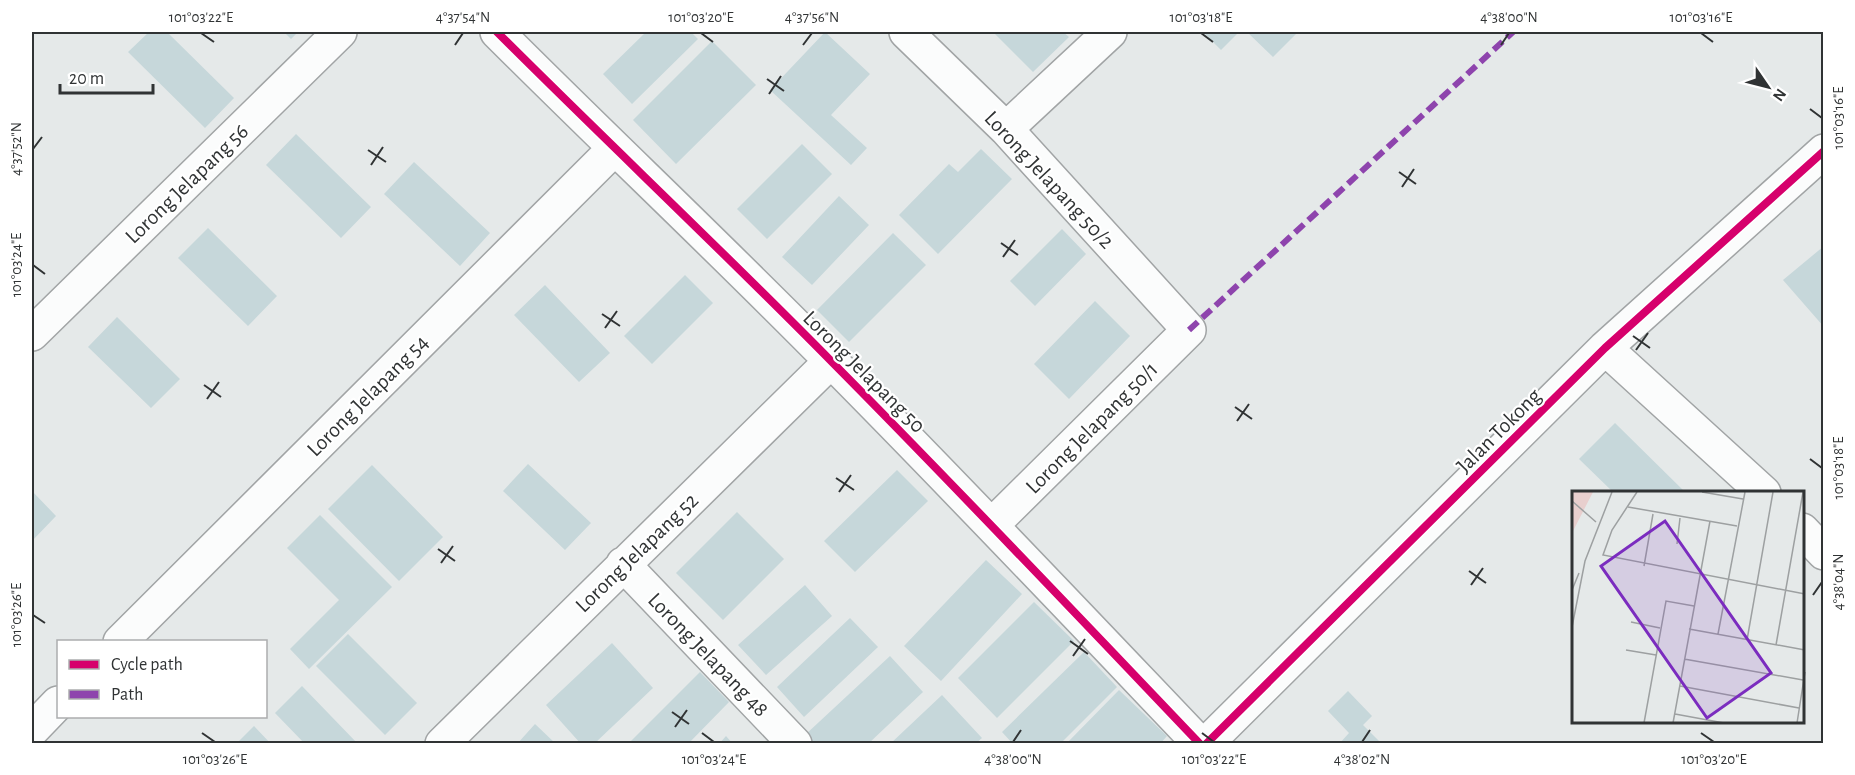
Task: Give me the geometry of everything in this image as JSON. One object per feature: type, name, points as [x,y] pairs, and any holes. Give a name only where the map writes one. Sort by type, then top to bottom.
[{"type":"street","name":"Lorong Jelapang 56","points":[[32,334],[340,32]]},
{"type":"street","name":"Lorong Jelapang 50","points":[[497,32],[831,361],[992,525],[1200,744]]},
{"type":"street","name":"Lorong Jelapang 50/2","points":[[906,32],[1006,129],[1190,330]]},
{"type":"street","points":[[1006,129],[1110,32]]},
{"type":"street","name":"Lorong Jelapang 54","points":[[122,640],[614,149]]},
{"type":"street","name":"Jalan Tokong","points":[[1206,744],[1605,348],[1824,151]]},
{"type":"street","name":"Lorong Jelapang 50/1","points":[[992,525],[1190,330]]},
{"type":"street","points":[[1605,348],[1762,491]]},
{"type":"street","name":"Lorong Jelapang 52","points":[[442,744],[622,564],[831,361]]},
{"type":"street","points":[[1804,531],[1824,553]]},
{"type":"street","name":"Lorong Jelapang 48","points":[[622,564],[795,744]]},
{"type":"street","points":[[32,730],[57,704]]},
{"type":"building","points":[[149,32],[167,32],[234,98],[205,128],[128,52]]},
{"type":"building","points":[[284,32],[298,32],[291,39]]},
{"type":"building","points":[[646,32],[691,32],[698,39],[632,104],[603,74]]},
{"type":"building","points":[[825,32],[870,74],[831,115],[867,148],[851,165],[770,90]]},
{"type":"building","points":[[993,32],[1063,32],[1069,37],[1033,72]]},
{"type":"building","points":[[1203,32],[1239,32],[1221,50]]},
{"type":"building","points":[[1247,32],[1298,32],[1273,57]]},
{"type":"building","points":[[712,41],[756,85],[676,164],[633,120]]},
{"type":"building","points":[[296,134],[371,207],[341,238],[266,165]]},
{"type":"building","points":[[802,144],[832,174],[767,239],[737,209]]},
{"type":"building","points":[[981,149],[1012,179],[938,254],[899,215],[949,164],[958,172]]},
{"type":"building","points":[[414,162],[490,233],[460,266],[384,194]]},
{"type":"building","points":[[839,196],[869,225],[812,285],[782,257]]},
{"type":"building","points":[[208,228],[277,296],[248,326],[178,258]]},
{"type":"building","points":[[1062,229],[1086,254],[1035,306],[1010,281]]},
{"type":"building","points":[[893,233],[926,265],[849,342],[817,310]]},
{"type":"building","points":[[1824,246],[1824,327],[1783,280]]},
{"type":"building","points":[[685,275],[713,303],[652,364],[624,336]]},
{"type":"building","points":[[545,285],[610,353],[579,382],[514,315]]},
{"type":"building","points":[[1095,301],[1130,336],[1069,399],[1034,364]]},
{"type":"building","points":[[117,317],[180,379],[151,408],[88,347]]},
{"type":"building","points":[[1615,423],[1684,491],[1612,491],[1579,459]]},
{"type":"building","points":[[528,464],[591,523],[565,550],[503,491]]},
{"type":"building","points":[[372,465],[443,537],[399,581],[328,509]]},
{"type":"building","points":[[897,470],[928,501],[855,572],[824,541]]},
{"type":"building","points":[[32,491],[56,516],[32,541]]},
{"type":"building","points":[[737,512],[784,559],[723,620],[676,573]]},
{"type":"building","points":[[320,515],[392,587],[309,669],[290,649],[339,600],[287,548]]},
{"type":"building","points":[[986,560],[1022,594],[941,681],[904,646]]},
{"type":"building","points":[[805,585],[832,616],[766,675],[738,645]]},
{"type":"building","points":[[1034,602],[1074,641],[997,718],[958,678]]},
{"type":"building","points":[[850,618],[878,647],[804,717],[777,687]]},
{"type":"building","points":[[348,634],[417,703],[385,735],[316,666]]},
{"type":"building","points":[[612,643],[653,688],[594,744],[581,744],[546,705]]},
{"type":"building","points":[[1084,652],[1117,687],[1060,744],[1013,744],[1002,732]]},
{"type":"building","points":[[890,656],[923,692],[868,744],[813,744],[805,735]]},
{"type":"building","points":[[700,672],[729,702],[688,744],[628,744]]},
{"type":"building","points":[[302,686],[358,744],[305,744],[275,713]]},
{"type":"building","points":[[1119,690],[1167,736],[1160,744],[1066,744]]},
{"type":"building","points":[[1348,691],[1372,716],[1363,725],[1382,744],[1339,744],[1349,733],[1328,711]]},
{"type":"building","points":[[942,695],[982,738],[975,744],[890,744]]},
{"type":"building","points":[[535,724],[556,744],[517,744]]},
{"type":"building","points":[[254,726],[271,744],[236,744]]},
{"type":"building","points":[[726,736],[733,744],[719,744]]},
{"type":"marked path","points":[[1189,330],[1513,32]]},
{"type":"cycle path","points":[[497,32],[833,363],[1200,744]]},
{"type":"cycle path","points":[[1206,744],[1605,348],[1824,151]]}]
